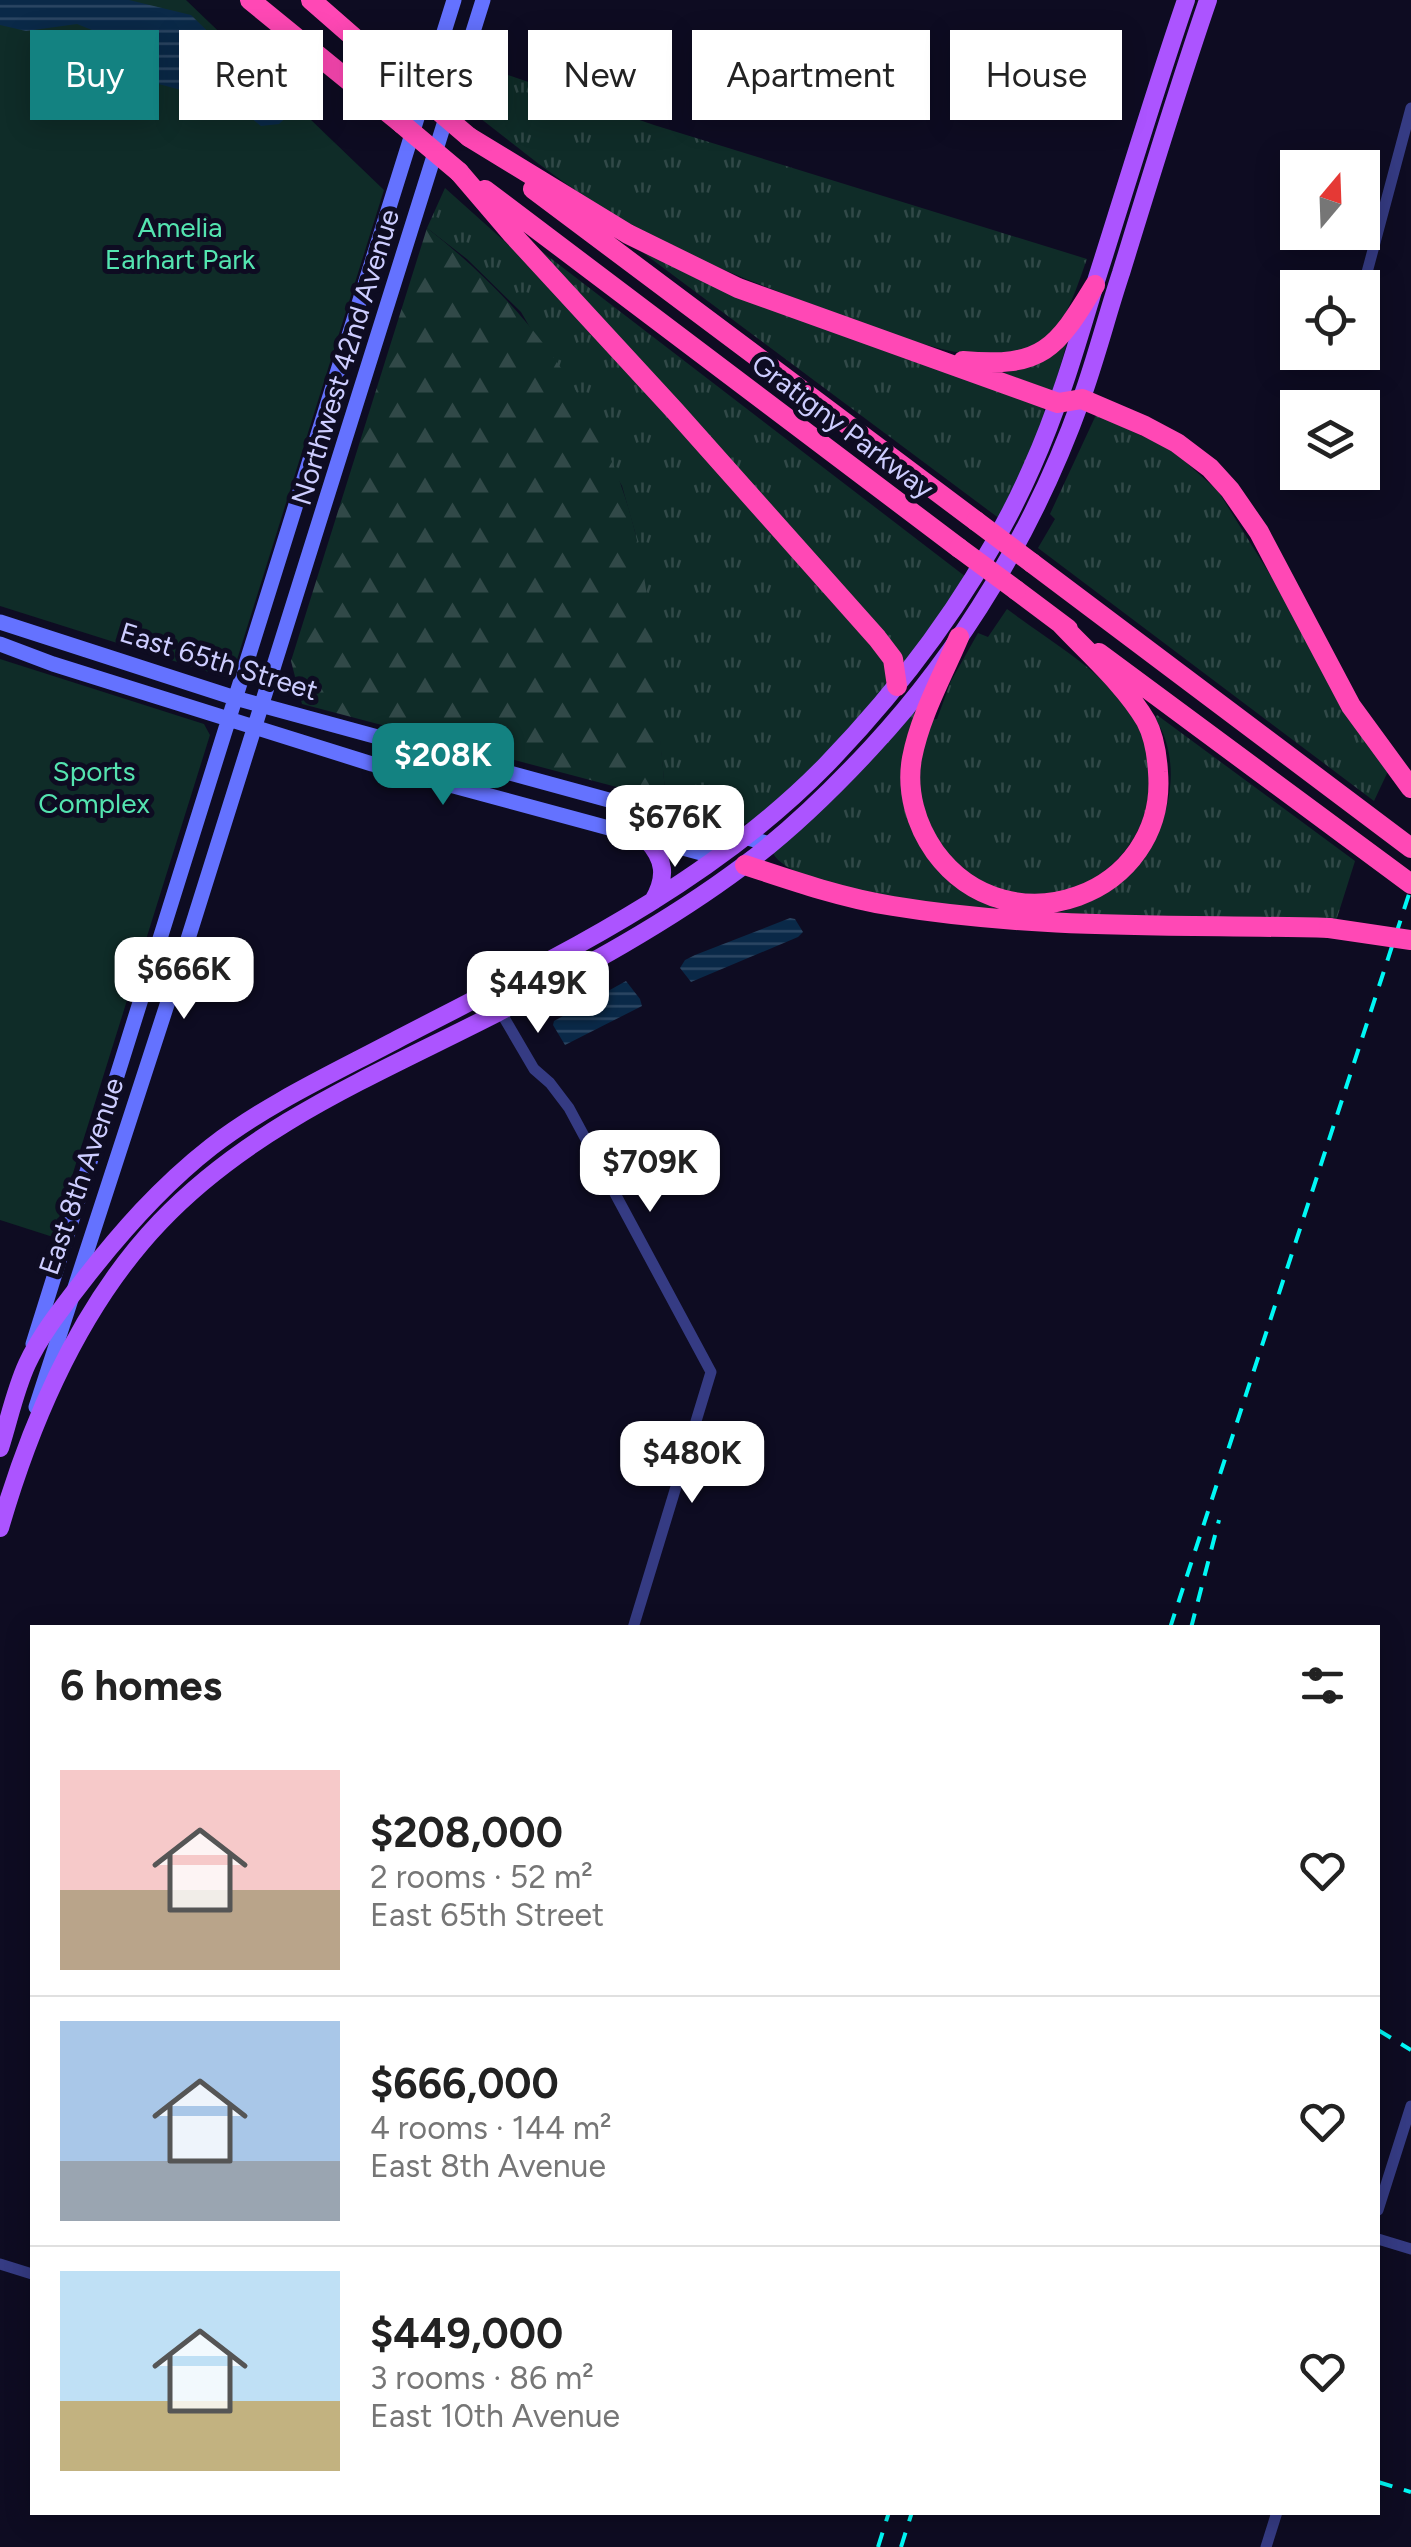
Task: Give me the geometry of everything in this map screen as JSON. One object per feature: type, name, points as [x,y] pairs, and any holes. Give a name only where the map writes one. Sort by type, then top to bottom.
[{"type":"highway","name":"Gratigny Parkway","points":[[250,0],[459,172],[1411,884]]},
{"type":"highway","name":"Gratigny Parkway","points":[[311,0],[546,200],[1411,848]]},
{"type":"highway","points":[[469,136],[628,234],[738,288],[1058,403],[1082,399],[1177,443],[1210,468],[1230,490],[1268,546],[1351,706],[1411,788]]},
{"type":"highway","points":[[459,172],[877,638],[893,659],[897,686]]},
{"type":"highway","points":[[931,358],[994,364],[1020,362],[1039,354],[1058,340],[1095,285]]},
{"type":"highway","points":[[959,638],[923,720],[912,761],[911,792],[922,834],[944,863],[968,885],[1000,901],[1034,905],[1060,902],[1103,884],[1137,851],[1154,820],[1160,789],[1156,753],[1146,721],[1060,623]]},
{"type":"highway","points":[[745,865],[890,906],[1014,921],[1179,928],[1329,928],[1411,940]]},
{"type":"main road","name":"Northwest 42nd Avenue","points":[[235,698],[454,0]]},
{"type":"main road","name":"Northwest 42nd Avenue","points":[[254,728],[483,0]]},
{"type":"main road","points":[[26,1367],[46,1331],[142,1209],[221,1140],[311,1085],[651,904],[745,837],[822,769],[897,686],[932,641],[997,535],[1030,470],[1058,403],[1186,0]]},
{"type":"main road","points":[[20,1458],[88,1319],[124,1264],[200,1183],[243,1148],[284,1122],[500,1011],[637,935],[745,865],[870,748],[915,699],[959,638],[1023,531],[1082,399],[1208,0]]},
{"type":"main road","name":"East 65th Street","points":[[0,622],[235,698],[770,844]]},
{"type":"main road","name":"East 65th Street","points":[[0,644],[372,764],[745,865]]},
{"type":"main road","name":"East 8th Avenue","points":[[0,1448],[235,698]]},
{"type":"main road","name":"East 8th Avenue","points":[[0,1528],[68,1302],[254,728]]},
{"type":"main road","points":[[646,839],[663,866],[662,884],[651,904]]},
{"type":"main road","points":[[151,966],[177,974]]},
{"type":"street","points":[[1368,270],[1411,108]]},
{"type":"street","points":[[489,992],[534,1070],[550,1082],[569,1108],[711,1372],[634,1625]]},
{"type":"street","points":[[1380,2204],[1411,2106]]},
{"type":"street","points":[[1380,2240],[1411,2249]]},
{"type":"street","points":[[0,2264],[30,2273]]},
{"type":"street","points":[[1266,2547],[1277,2515]]},
{"type":"green space","name":"Amelia Earhart Park","points":[[0,0],[186,0],[217,30],[179,30],[179,120],[311,120],[384,190],[231,679],[0,606]]},
{"type":"green space","points":[[508,75],[528,82],[528,120],[639,120],[1087,259],[1061,321],[1044,341],[1008,354],[963,353],[905,338],[710,264],[624,221],[483,120],[508,120]]},
{"type":"green space","points":[[445,188],[522,257],[883,654],[888,684],[883,692],[798,783],[749,823],[737,824],[666,800],[646,602],[635,532],[622,486],[521,312],[467,259],[427,228]]},
{"type":"green space","points":[[427,228],[497,290],[528,324],[581,399],[620,483],[641,560],[651,628],[666,800],[302,704],[291,661]]},
{"type":"green space","points":[[634,246],[1036,400],[1047,414],[1000,519]]},
{"type":"green space","points":[[536,247],[966,577],[905,664],[904,662]]},
{"type":"green space","points":[[1068,339],[1053,391],[1003,373],[1034,365]]},
{"type":"green space","points":[[1096,415],[1171,449],[1218,491],[1390,767],[1374,801],[1038,548],[1055,519],[1050,514]]},
{"type":"green space","points":[[1007,609],[1089,668],[1118,696],[1135,719],[1147,755],[1149,784],[1145,812],[1134,837],[1118,859],[1098,876],[1074,888],[1047,894],[1020,895],[979,881],[937,841],[919,800],[919,765],[928,720],[937,719],[951,681],[978,633],[988,637]]},
{"type":"green space","name":"Sports Complex","points":[[0,659],[204,724],[210,735],[53,1237],[0,1220]]},
{"type":"green space","points":[[923,695],[912,735],[932,858],[955,886],[994,906],[993,910],[839,886],[786,866],[773,853]]},
{"type":"green space","points":[[1157,715],[1355,861],[1336,921],[1055,914],[1118,885],[1134,870],[1159,830],[1170,784],[1170,761]]},
{"type":"water","points":[[0,0],[129,0],[191,15],[206,30],[179,30],[179,89],[159,84],[159,30],[92,30],[77,24],[26,31],[0,25]]},
{"type":"water","points":[[253,120],[283,120],[279,124],[261,126]]},
{"type":"water","points":[[790,918],[803,932],[798,937],[691,982],[680,968],[695,955]]},
{"type":"water","points":[[626,981],[642,1006],[565,1045],[554,1021]]},
{"type":"railway","points":[[1171,1625],[1411,888]]},
{"type":"railway","points":[[1192,1625],[1219,1520]]},
{"type":"railway","points":[[1380,2031],[1411,2050]]},
{"type":"railway","points":[[1380,2483],[1411,2492]]},
{"type":"railway","points":[[878,2547],[888,2515]]},
{"type":"railway","points":[[901,2547],[911,2515]]}]
